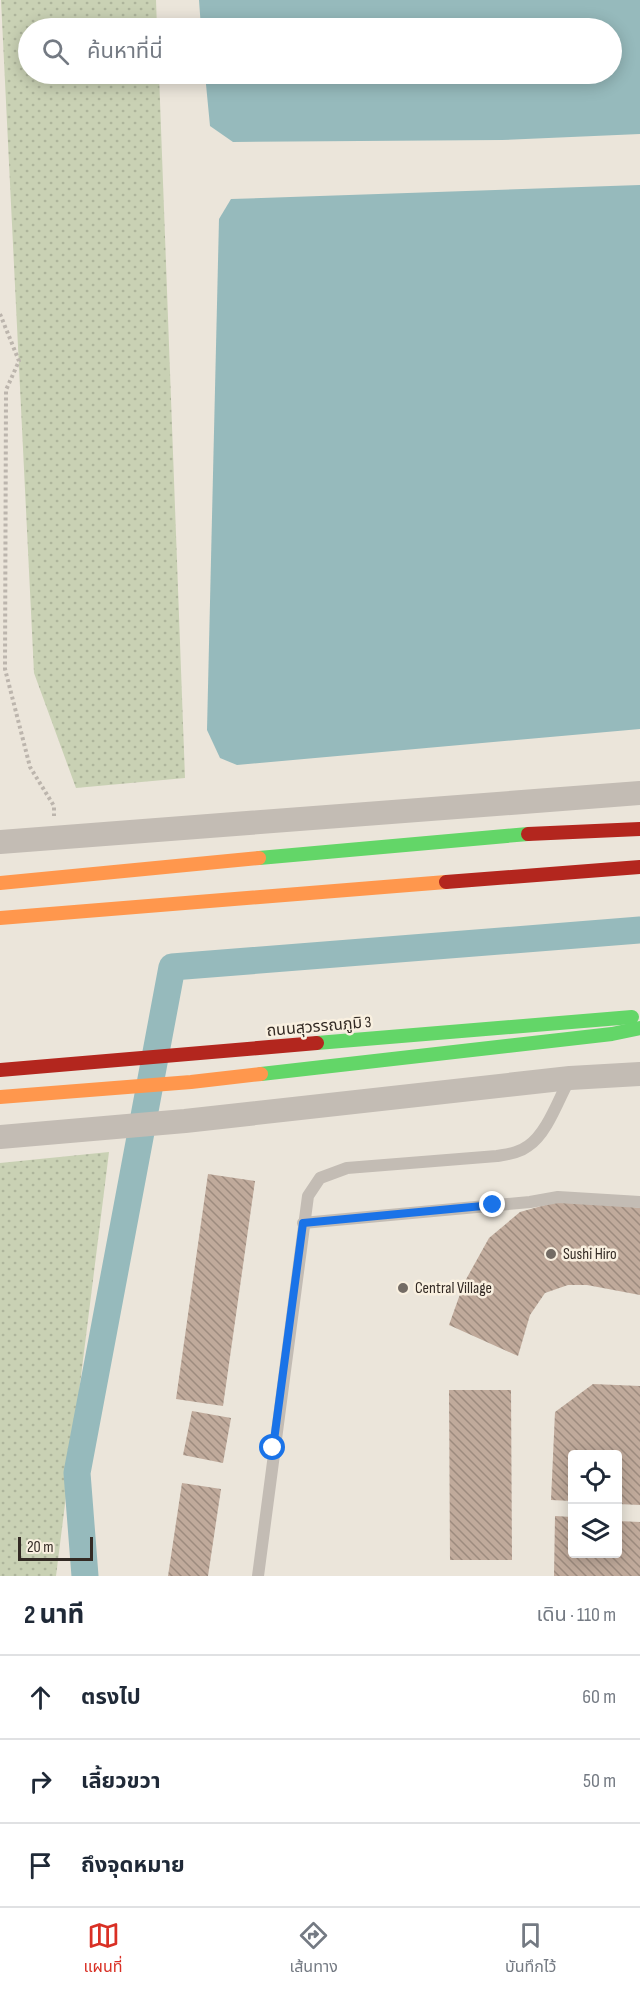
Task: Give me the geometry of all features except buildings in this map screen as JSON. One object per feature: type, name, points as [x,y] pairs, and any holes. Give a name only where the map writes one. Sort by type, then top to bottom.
[{"type":"main road","points":[[0,883],[501,835],[640,829]]},
{"type":"main road","points":[[0,918],[640,867]]},
{"type":"main road","name":"ถนนสุวรรณภูมิ 3","points":[[0,1070],[640,1016]]},
{"type":"main road","points":[[0,1097],[191,1082],[520,1046],[640,1028]]},
{"type":"street","points":[[0,842],[640,793]]},
{"type":"street","points":[[0,1137],[185,1121],[570,1078],[640,1074]]},
{"type":"lane","points":[[258,1576],[308,1196],[320,1178],[347,1168],[497,1156],[516,1152],[529,1146],[540,1137],[570,1078]]},
{"type":"lane","points":[[303,1223],[530,1202],[558,1197],[640,1202]]},
{"type":"path","points":[[0,314],[19,361],[6,390],[5,669],[30,767],[54,806],[54,838]]},
{"type":"green space","points":[[1,0],[156,0],[157,18],[18,18],[18,84],[159,84],[185,778],[76,788],[34,673]]},
{"type":"green space","points":[[109,1152],[56,1576],[0,1576],[0,1163]]},
{"type":"water","points":[[199,0],[640,0],[640,134],[502,140],[233,142],[210,126],[206,84],[622,84],[622,18],[200,18]]},
{"type":"water","points":[[640,185],[640,729],[237,765],[220,758],[207,730],[219,219],[231,199]]},
{"type":"waterway","points":[[85,1576],[77,1473],[172,967],[640,930]]},
{"type":"traffic: fast","points":[[259,858],[528,834]]},
{"type":"traffic: fast","points":[[317,1043],[632,1017]]},
{"type":"traffic: fast","points":[[261,1074],[612,1034],[640,1028]]},
{"type":"traffic: slow","points":[[0,883],[259,858]]},
{"type":"traffic: slow","points":[[0,918],[446,882]]},
{"type":"traffic: slow","points":[[0,1097],[191,1082],[261,1074]]},
{"type":"traffic: jam","points":[[528,834],[640,829]]},
{"type":"traffic: jam","points":[[446,882],[640,867]]},
{"type":"traffic: jam","points":[[0,1070],[317,1043]]},
{"type":"place","name":"Sushi Hiro","points":[[551,1254]]},
{"type":"place","name":"Central Village","points":[[403,1288]]},
{"type":"route","points":[[273,1448],[303,1223],[493,1205]]}]
